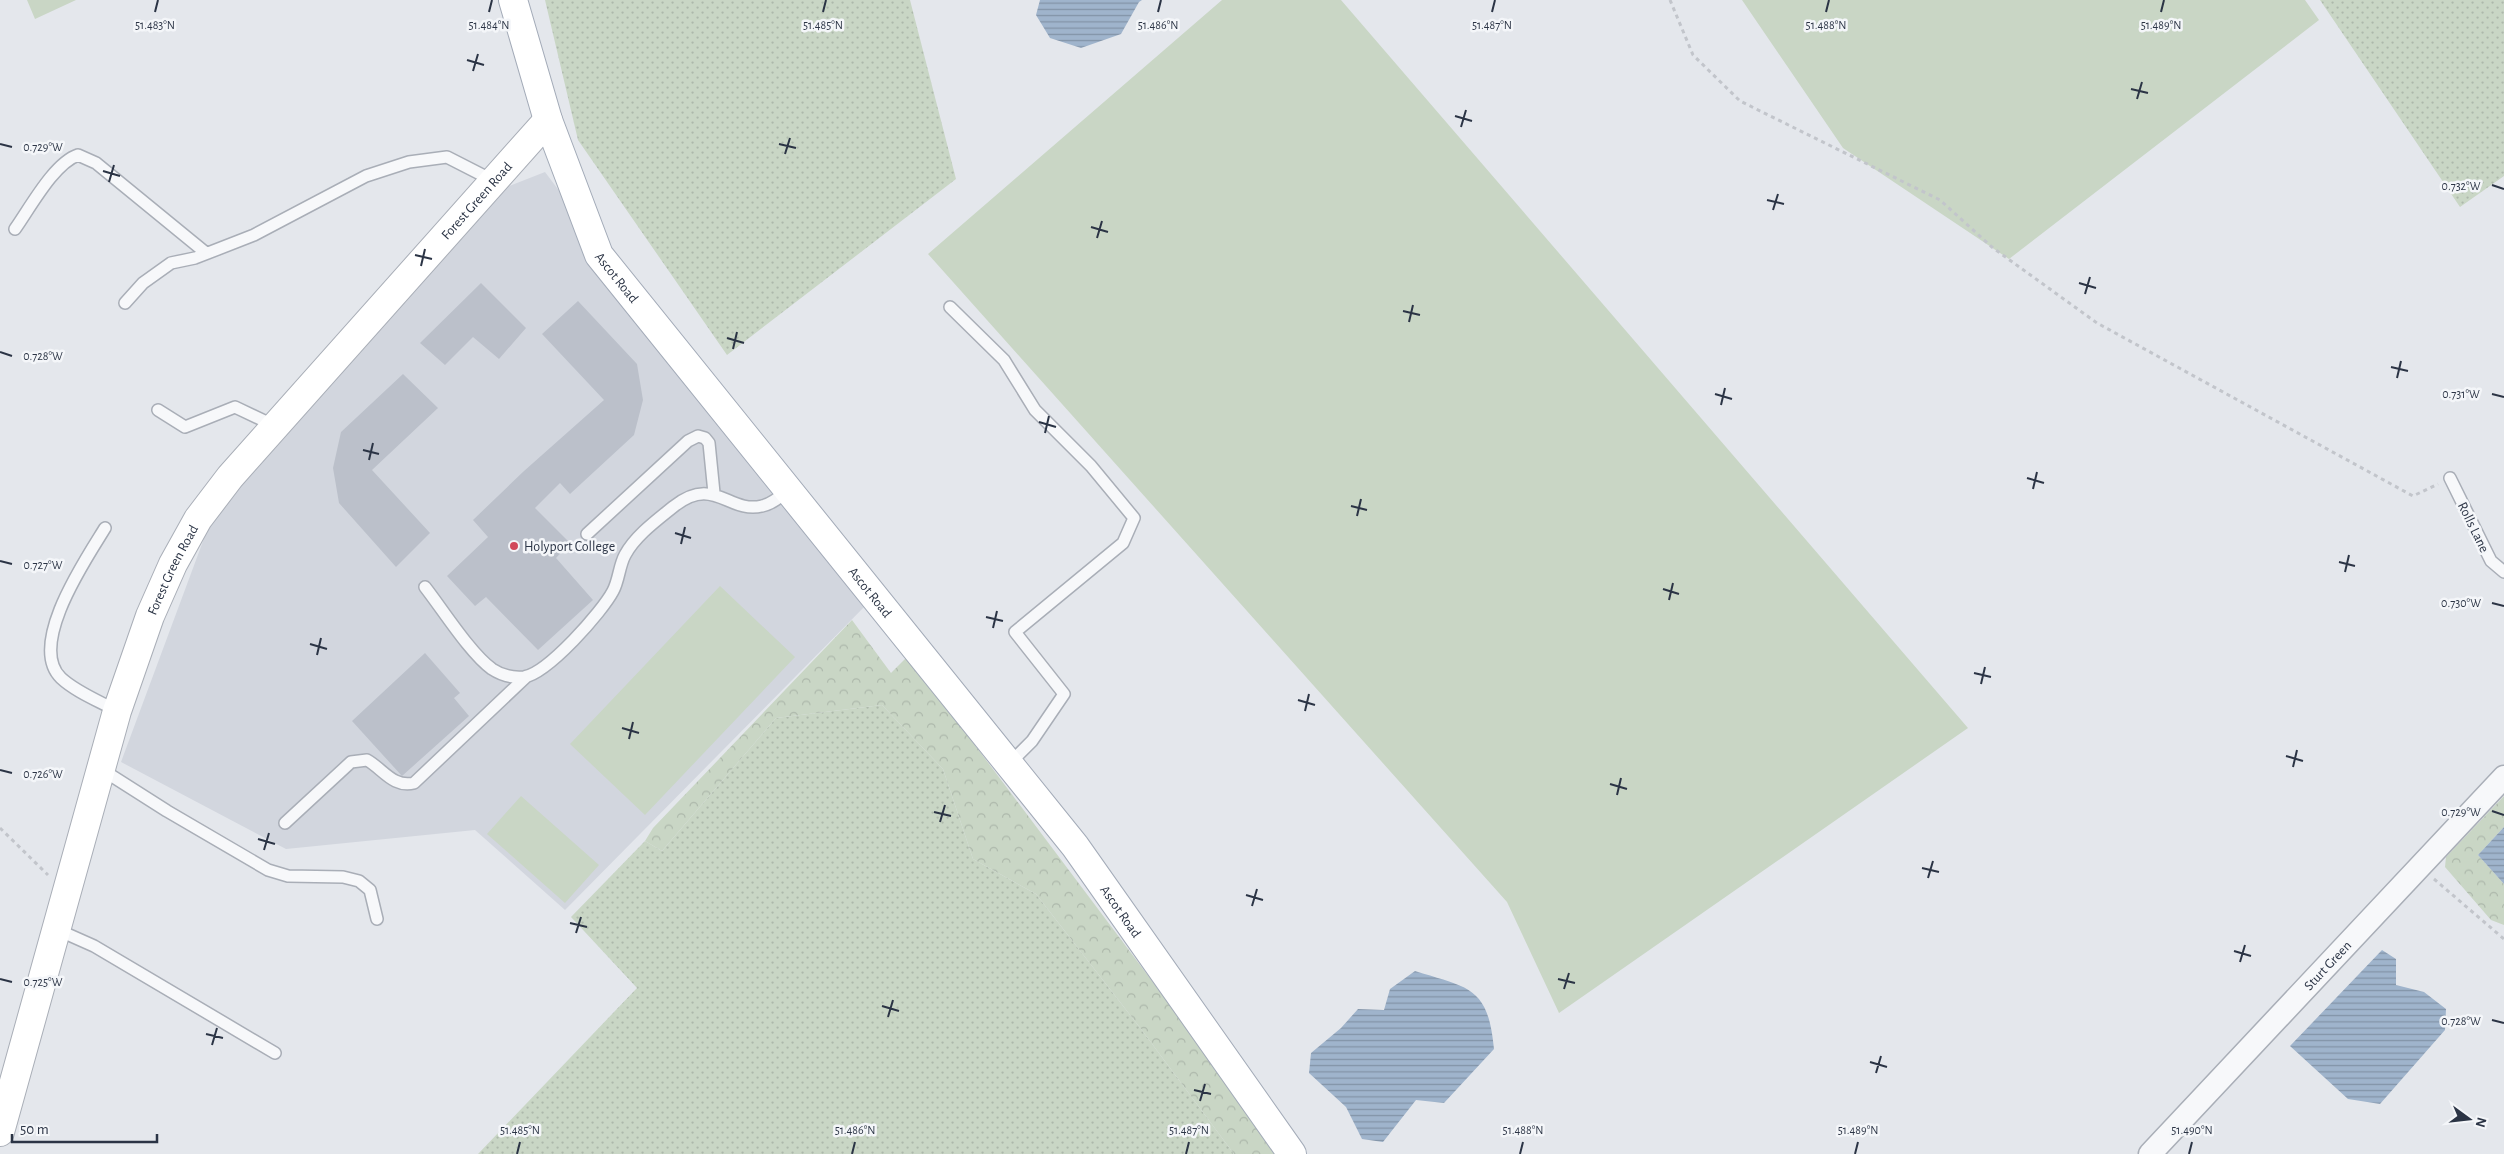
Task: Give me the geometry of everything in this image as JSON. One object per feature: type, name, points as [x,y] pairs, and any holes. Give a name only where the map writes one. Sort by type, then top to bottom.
[{"type":"main road","name":"Ascot Road","points":[[513,0],[548,120],[599,255],[1075,846],[1292,1154]]},
{"type":"main road","name":"Forest Green Road","points":[[0,1132],[117,711],[150,616],[181,549],[198,519],[275,426],[548,120]]},
{"type":"street","name":"Sturt Green","points":[[2150,1154],[2504,777]]},
{"type":"lane","points":[[15,230],[59,167],[69,158],[78,155],[96,163],[206,253]]},
{"type":"lane","points":[[125,303],[142,283],[171,263],[206,253],[254,235],[366,176],[409,162],[447,157],[494,181]]},
{"type":"lane","points":[[950,307],[1004,360],[1035,410],[1091,466],[1134,518],[1123,543],[1015,632],[1064,694],[1032,741],[1009,764]]},
{"type":"lane","points":[[158,410],[185,427],[235,407],[275,426]]},
{"type":"lane","points":[[587,534],[688,441],[698,436],[705,438],[709,443],[714,493]]},
{"type":"lane","name":"Rolls Lane","points":[[2450,478],[2491,561],[2504,572]]},
{"type":"lane","points":[[285,823],[351,762],[368,760],[399,783],[406,785],[414,783],[526,676],[549,662],[587,628],[602,609],[614,589],[625,554],[637,538],[686,497],[696,494],[714,493],[754,506],[771,502],[788,490]]},
{"type":"lane","points":[[105,528],[81,567],[60,607],[50,640],[51,657],[59,677],[117,711]]},
{"type":"lane","points":[[425,587],[477,656],[493,670],[508,676],[526,676]]},
{"type":"lane","points":[[101,769],[167,811],[268,870],[288,876],[343,877],[359,881],[370,890],[377,920]]},
{"type":"lane","points":[[58,927],[67,934],[94,946],[275,1053]]},
{"type":"path","points":[[1670,0],[1693,55],[1740,100],[1940,200],[1993,248],[2097,323],[2413,496],[2450,478]]},
{"type":"path","points":[[0,828],[66,894]]},
{"type":"path","points":[[2419,866],[2504,939]]},
{"type":"shaded area","name":"Holyport College","points":[[545,172],[869,602],[565,910],[475,830],[286,849],[121,762],[222,490],[504,188]]},
{"type":"green space","points":[[27,0],[76,0],[35,19]]},
{"type":"green space","points":[[545,0],[910,0],[956,179],[727,355],[578,140]]},
{"type":"green space","points":[[1222,0],[1341,0],[1968,728],[1559,1013],[1507,902],[928,254]]},
{"type":"green space","points":[[1742,0],[2305,0],[2319,20],[2009,259],[1843,148]]},
{"type":"green space","points":[[2320,0],[2504,0],[2504,176],[2460,207]]},
{"type":"green space","points":[[720,586],[795,657],[645,815],[570,744]]},
{"type":"green space","points":[[852,620],[891,673],[908,656],[1282,1154],[1234,1154],[1141,1029],[1036,894],[973,859],[943,769],[882,705],[776,718],[662,851],[645,841],[653,828]]},
{"type":"green space","points":[[882,705],[943,769],[973,859],[1036,894],[1141,1029],[1234,1154],[478,1154],[637,988],[571,917],[645,841],[662,851],[776,718]]},
{"type":"green space","points":[[521,796],[599,865],[565,903],[487,834]]},
{"type":"green space","points":[[2504,796],[2504,827],[2478,855],[2504,884],[2504,925],[2491,920],[2445,867],[2446,857]]},
{"type":"water","points":[[1040,0],[1142,0],[1139,2],[1121,34],[1081,48],[1050,38],[1036,15]]},
{"type":"water","points":[[2504,827],[2504,884],[2478,855]]},
{"type":"water","points":[[2382,950],[2396,959],[2396,985],[2424,992],[2446,1009],[2445,1030],[2380,1104],[2348,1099],[2290,1046]]},
{"type":"water","points":[[1415,971],[1449,981],[1473,993],[1481,1001],[1487,1013],[1494,1049],[1444,1103],[1416,1100],[1383,1142],[1362,1139],[1346,1107],[1309,1073],[1311,1053],[1341,1028],[1358,1009],[1384,1010],[1390,989]]},
{"type":"building","points":[[481,283],[526,328],[499,359],[473,337],[445,365],[420,343]]},
{"type":"building","points":[[578,301],[637,364],[643,400],[634,435],[570,494],[560,483],[535,508],[570,543],[556,558],[593,600],[538,650],[486,597],[475,606],[447,576],[488,537],[473,520],[524,471],[604,400],[542,334]]},
{"type":"building","points":[[403,374],[438,408],[372,470],[430,533],[396,567],[339,503],[333,468],[341,432]]},
{"type":"building","points":[[425,653],[460,693],[454,698],[469,716],[402,776],[352,721]]},
{"type":"place","name":"Holyport College","points":[[514,546]]}]
